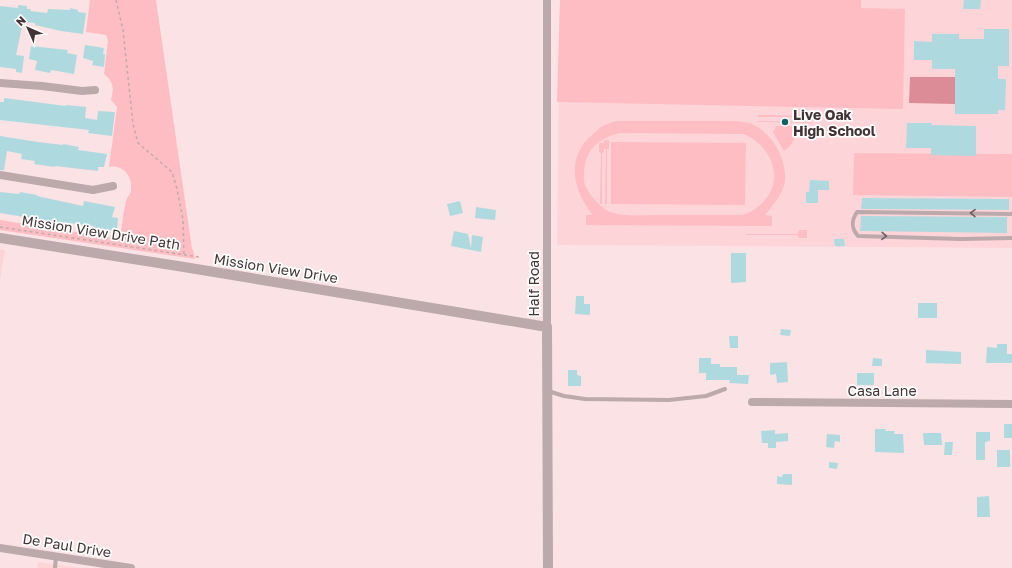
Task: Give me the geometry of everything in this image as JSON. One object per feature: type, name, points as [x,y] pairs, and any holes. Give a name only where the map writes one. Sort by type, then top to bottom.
[{"type":"street","name":"Half Road","points":[[547,0],[548,568]]},
{"type":"street","points":[[0,83],[82,91],[95,90]]},
{"type":"street","points":[[0,175],[93,190],[113,186]]},
{"type":"street","name":"Mission View Drive","points":[[0,238],[184,266],[547,327]]},
{"type":"street","name":"Casa Lane","points":[[752,402],[1012,404]]},
{"type":"street","name":"De Paul Drive","points":[[0,548],[131,568]]},
{"type":"lane","points":[[1012,214],[857,212],[852,219],[854,231],[858,236],[961,239],[1012,238]]},
{"type":"lane","points":[[547,391],[564,396],[585,399],[669,400],[706,396],[725,389]]},
{"type":"lane","points":[[55,568],[56,556]]},
{"type":"path","points":[[116,0],[123,30],[133,124],[138,144],[172,172],[183,219],[184,255]]},
{"type":"path","name":"Mission View Drive Path","points":[[0,227],[199,257]]},
{"type":"shaded area","points":[[90,0],[156,0],[192,249],[195,259],[0,230],[0,220],[120,239],[125,206],[131,191],[131,185],[126,172],[118,167],[109,167],[117,107],[111,100],[113,88],[110,80],[104,74],[108,40],[106,35],[86,32]]},
{"type":"shaded area","name":"Live Oak High School","points":[[560,0],[1012,0],[1012,248],[557,245]]},
{"type":"shaded area","points":[[560,0],[861,0],[861,8],[905,9],[903,109],[557,102]]},
{"type":"shaded area","points":[[910,77],[956,77],[955,104],[909,103]]},
{"type":"shaded area","points":[[758,115],[812,116],[812,117],[758,117]]},
{"type":"shaded area","points":[[616,121],[735,121],[750,123],[758,127],[765,132],[776,146],[785,172],[784,186],[777,199],[765,215],[772,216],[772,226],[586,225],[586,215],[593,215],[586,206],[577,185],[575,164],[583,144],[603,126]],"holes":[[[620,133],[743,134],[762,146],[768,155],[774,175],[773,186],[768,196],[758,207],[742,215],[615,214],[606,210],[599,204],[585,185],[585,166],[587,158],[593,147],[608,137]]]},
{"type":"shaded area","points":[[758,122],[812,122],[812,123]]},
{"type":"shaded area","points":[[776,126],[798,126],[794,141],[784,151],[773,132]]},
{"type":"shaded area","points":[[604,140],[609,140],[609,149],[607,149],[607,204],[605,204],[606,149],[604,149]]},
{"type":"shaded area","points":[[611,142],[746,143],[745,205],[611,204]]},
{"type":"shaded area","points":[[599,143],[604,143],[604,152],[602,153],[602,204],[600,204],[601,153],[599,152]]},
{"type":"shaded area","points":[[854,153],[1012,154],[1012,197],[853,195]]},
{"type":"shaded area","points":[[799,230],[807,230],[807,238],[799,238],[798,235],[746,235],[798,234]]},
{"type":"shaded area","points":[[0,249],[5,250],[0,280]]},
{"type":"shaded area","points":[[38,562],[79,568],[37,568]]},
{"type":"building","points":[[964,0],[981,0],[980,9],[963,9]]},
{"type":"building","points":[[18,5],[27,6],[27,9],[31,9],[30,11],[47,13],[48,9],[70,10],[70,8],[78,10],[78,12],[86,13],[83,34],[61,31],[35,25],[35,23],[23,22],[16,55],[24,56],[22,73],[16,72],[16,69],[0,67],[0,6],[18,8]]},
{"type":"building","points":[[984,29],[1009,29],[1009,66],[998,66],[998,79],[1006,79],[1005,110],[998,110],[998,114],[955,114],[955,69],[932,69],[932,60],[914,60],[914,41],[932,42],[932,34],[959,34],[959,39],[984,39]]},
{"type":"building","points":[[85,45],[104,48],[104,67],[92,65],[93,61],[83,58]]},
{"type":"building","points":[[31,46],[68,50],[67,53],[77,55],[74,74],[51,70],[50,73],[35,70],[37,61],[29,59]]},
{"type":"building","points":[[4,98],[86,107],[85,118],[97,120],[98,111],[115,112],[112,136],[88,133],[89,130],[0,120],[0,102],[4,102]]},
{"type":"building","points":[[907,123],[976,126],[976,156],[931,155],[931,148],[906,148]]},
{"type":"building","points":[[0,136],[63,144],[79,147],[78,150],[107,154],[104,167],[98,167],[98,171],[34,164],[35,161],[21,159],[22,154],[7,151],[4,170],[0,170]]},
{"type":"building","points":[[810,180],[829,181],[829,190],[818,190],[818,203],[806,203],[806,192],[809,192]]},
{"type":"building","points":[[0,192],[19,194],[20,192],[83,206],[84,201],[115,207],[112,217],[118,218],[117,231],[93,228],[94,226],[60,223],[0,213]]},
{"type":"building","points":[[862,198],[1009,199],[1009,210],[861,209]]},
{"type":"building","points":[[460,201],[463,213],[450,216],[447,204]]},
{"type":"building","points":[[476,207],[496,210],[495,220],[475,218]]},
{"type":"building","points":[[861,216],[1007,217],[1007,233],[860,231]]},
{"type":"building","points":[[454,231],[468,234],[471,248],[472,235],[483,237],[481,252],[451,246]]},
{"type":"building","points":[[834,239],[844,239],[845,246],[835,246]]},
{"type":"building","points":[[731,253],[746,253],[746,282],[731,283]]},
{"type":"building","points":[[576,296],[584,296],[584,304],[590,304],[590,315],[575,314]]},
{"type":"building","points":[[918,303],[937,303],[937,318],[918,318]]},
{"type":"building","points":[[781,329],[791,330],[790,336],[780,335]]},
{"type":"building","points":[[729,336],[738,336],[738,348],[730,348]]},
{"type":"building","points":[[997,344],[1007,344],[1007,354],[1012,354],[1012,363],[986,363],[987,347],[997,348]]},
{"type":"building","points":[[926,350],[961,352],[961,364],[926,363]]},
{"type":"building","points":[[699,358],[711,358],[711,364],[720,364],[720,367],[737,367],[737,375],[749,375],[748,384],[729,383],[730,380],[706,380],[706,373],[699,373]]},
{"type":"building","points":[[873,358],[882,359],[882,366],[872,366]]},
{"type":"building","points":[[787,362],[788,382],[777,383],[776,374],[770,375],[770,363]]},
{"type":"building","points":[[568,370],[577,370],[577,375],[581,376],[581,386],[568,386]]},
{"type":"building","points":[[857,373],[874,373],[874,385],[857,385]]},
{"type":"building","points":[[1004,424],[1012,424],[1012,438],[1004,438]]},
{"type":"building","points":[[875,429],[886,429],[885,431],[895,431],[894,434],[903,434],[904,453],[875,452]]},
{"type":"building","points":[[775,430],[775,434],[788,433],[788,441],[776,442],[776,448],[768,448],[768,443],[762,443],[761,431]]},
{"type":"building","points":[[976,432],[990,432],[990,441],[985,442],[985,460],[976,460]]},
{"type":"building","points":[[923,433],[941,433],[942,445],[924,445]]},
{"type":"building","points":[[827,434],[840,435],[840,442],[835,441],[834,448],[826,447]]},
{"type":"building","points":[[945,442],[953,442],[952,455],[944,455]]},
{"type":"building","points":[[997,450],[1010,450],[1010,467],[997,467]]},
{"type":"building","points":[[829,462],[838,463],[837,469],[829,468]]},
{"type":"building","points":[[783,474],[792,474],[792,485],[777,484],[777,476],[782,477]]},
{"type":"building","points":[[989,496],[990,517],[977,517],[977,497]]},
{"type":"place","name":"Live Oak High School","points":[[785,122]]}]
